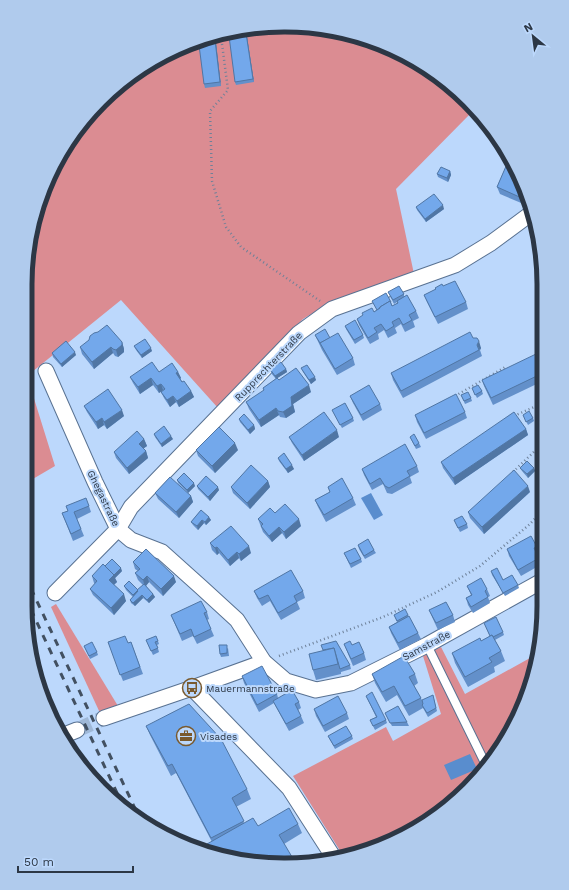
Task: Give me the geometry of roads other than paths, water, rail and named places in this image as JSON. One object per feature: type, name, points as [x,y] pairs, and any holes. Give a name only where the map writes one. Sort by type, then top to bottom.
[{"type":"street","name":"Rupprechterstraße","points":[[55,592],[118,529],[131,507],[299,333],[332,309],[455,265],[491,244],[527,216]]},
{"type":"street","name":"Ghegastraße","points":[[46,371],[95,482],[118,529],[131,540],[162,552],[196,582],[237,620],[264,662]]},
{"type":"street","name":"Samstraße","points":[[264,662],[286,681],[316,690],[351,683],[428,644],[537,584]]},
{"type":"street","points":[[104,718],[264,662]]},
{"type":"street","points":[[192,688],[289,788],[331,854]]},
{"type":"street","points":[[67,734],[77,730]]},
{"type":"lane","points":[[428,644],[484,760]]},
{"type":"water","points":[[371,493],[383,515],[374,520],[361,498]]},
{"type":"water","points":[[470,754],[477,769],[451,780],[444,765]]},
{"type":"tunnel","points":[[77,730],[104,718]]},
{"type":"railway","points":[[32,591],[135,809]]},
{"type":"railway","points":[[32,613],[118,795]]},
{"type":"place","name":"Mauermannstraße","points":[[192,688]]},
{"type":"place","name":"Visades","points":[[186,736]]}]
